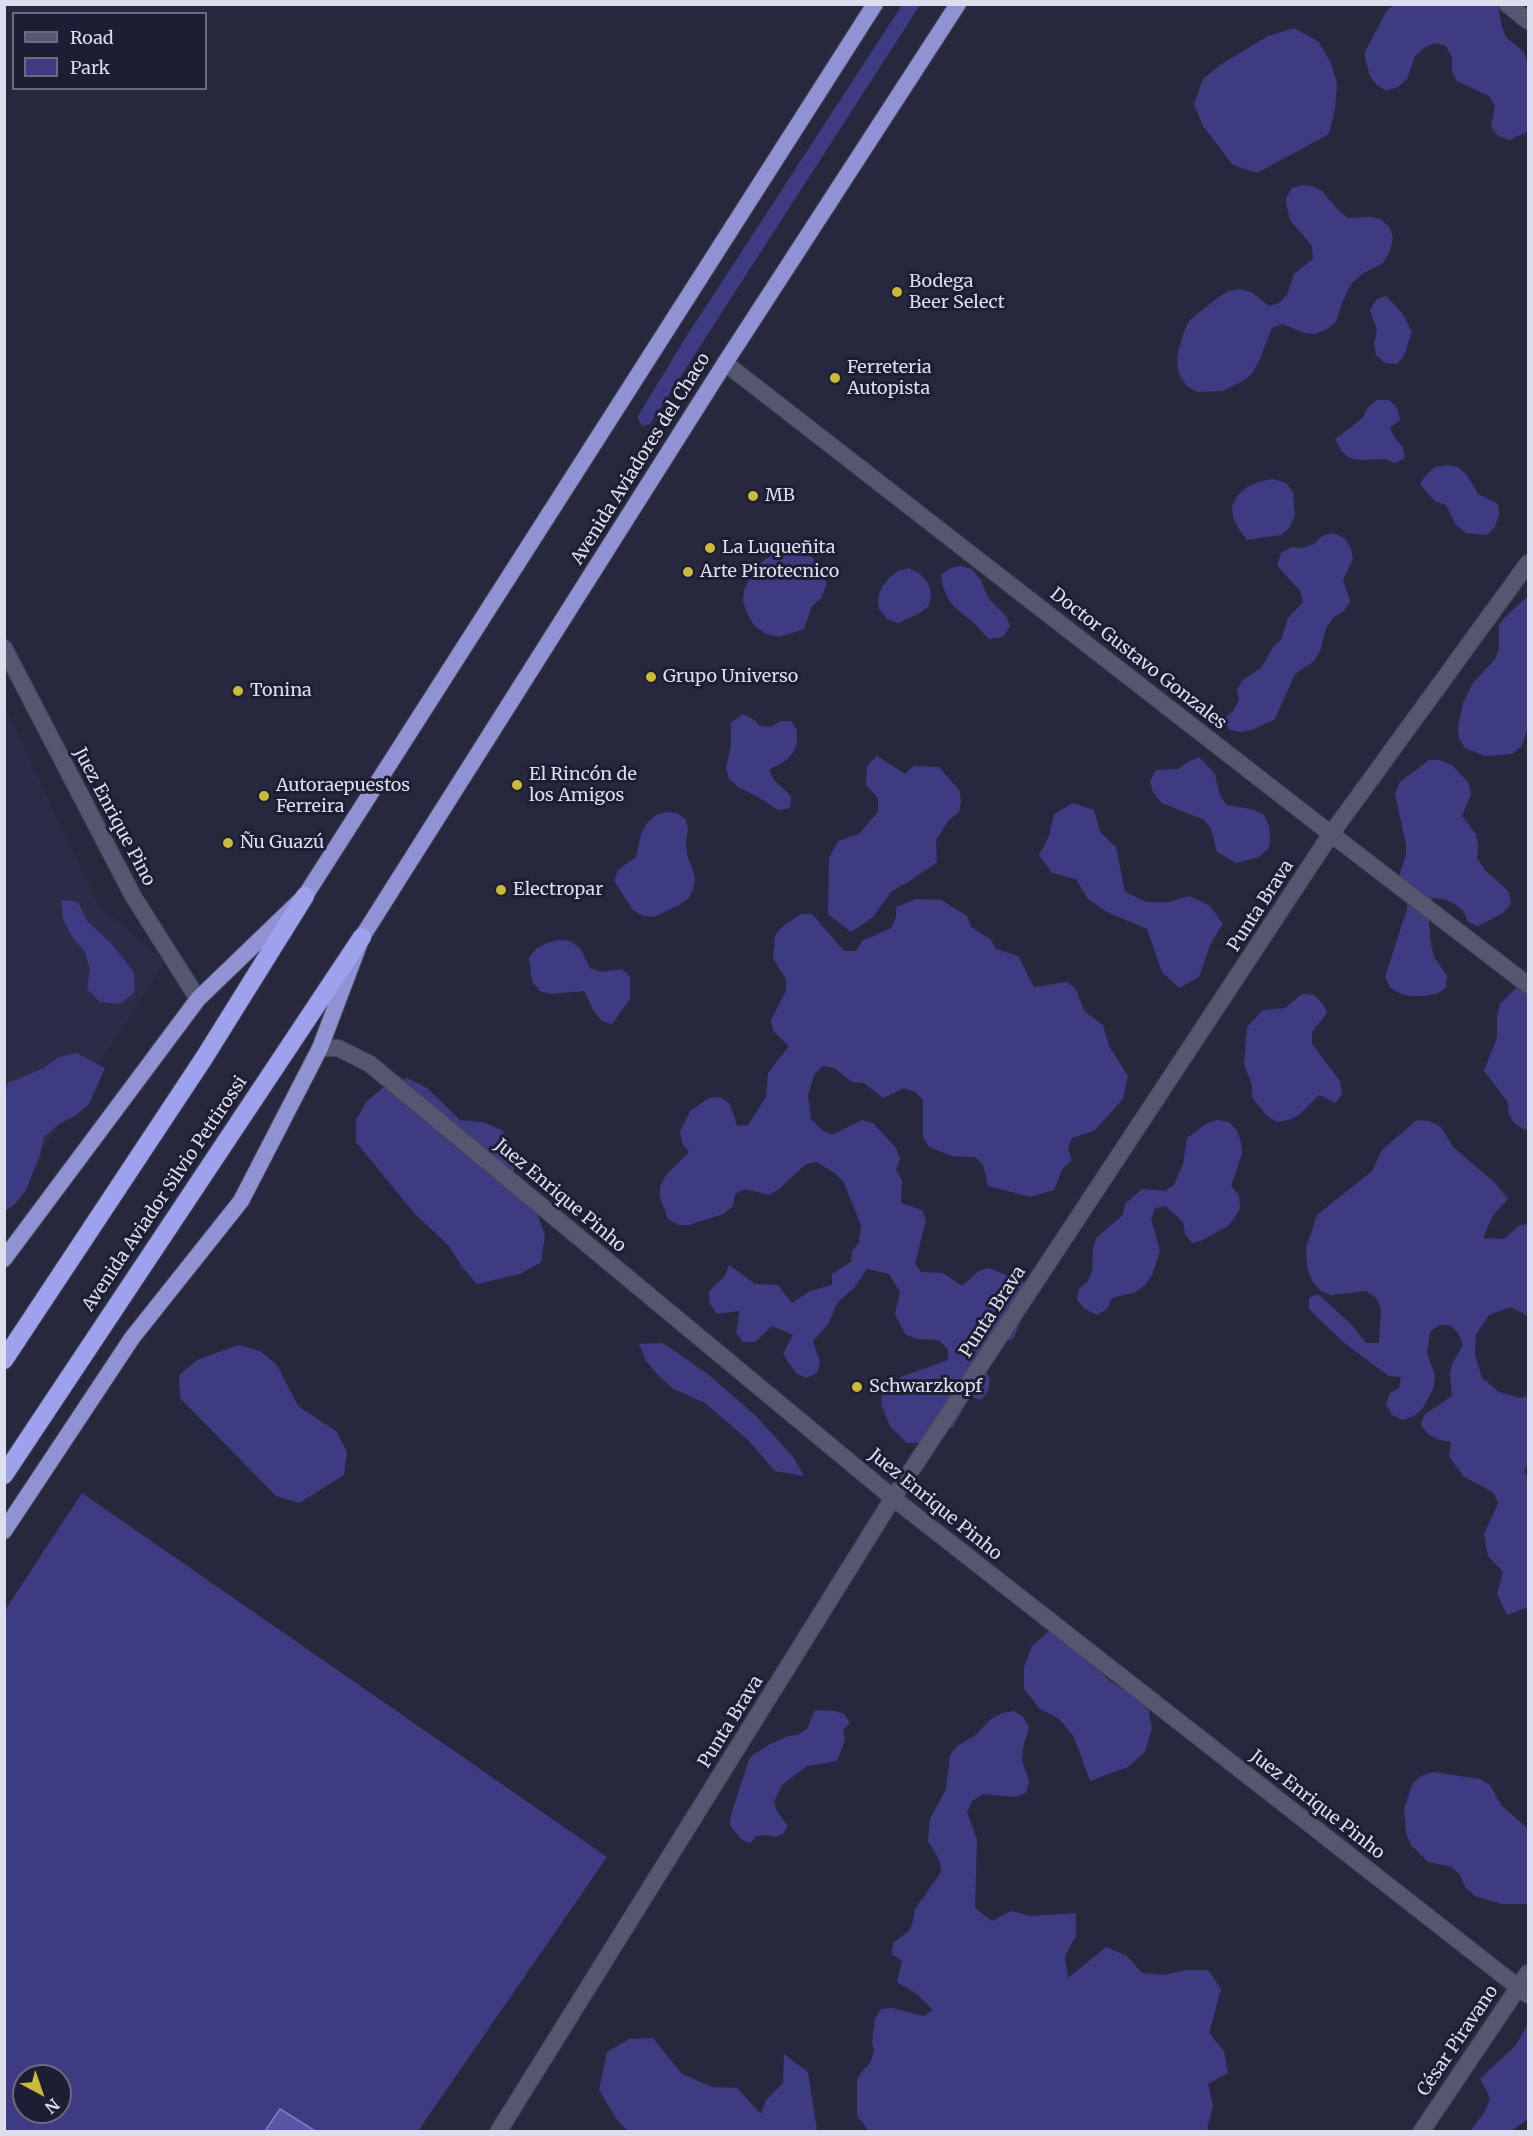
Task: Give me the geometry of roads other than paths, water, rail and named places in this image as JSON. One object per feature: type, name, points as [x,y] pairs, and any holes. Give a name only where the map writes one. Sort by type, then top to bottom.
[{"type":"highway","points":[[4,1360],[166,1116],[875,4]]},
{"type":"highway","name":"Avenida Aviadores del Chaco","points":[[4,1532],[132,1338],[241,1201],[320,1048],[362,937],[725,363],[958,4]]},
{"type":"highway","points":[[4,1259],[198,999],[305,896]]},
{"type":"highway","name":"Avenida Aviador Silvio Pettirossi","points":[[4,1475],[362,937]]},
{"type":"street","points":[[1507,4],[1528,21]]},
{"type":"street","name":"Doctor Gustavo Gonzales","points":[[725,363],[1528,985]]},
{"type":"street","name":"Punta Brava","points":[[498,2132],[893,1498],[1331,834],[1528,563]]},
{"type":"street","name":"Juez Enrique Pino","points":[[4,648],[133,896],[198,999]]},
{"type":"street","name":"Juez Enrique Pinho","points":[[320,1048],[339,1048],[370,1064],[893,1498],[1524,1991]]},
{"type":"street","name":"César Piravano","points":[[1421,2132],[1524,1991],[1528,1973]]},
{"type":"place","name":"Bodega Beer Select","points":[[897,292]]},
{"type":"place","name":"Ferreteria Autopista","points":[[835,378]]},
{"type":"place","name":"MB","points":[[753,496]]},
{"type":"place","name":"La Luqueñita","points":[[710,548]]},
{"type":"place","name":"Arte Pirotecnico","points":[[688,572]]},
{"type":"place","name":"Grupo Universo","points":[[651,677]]},
{"type":"place","name":"Tonina","points":[[238,691]]},
{"type":"place","name":"El Rincón de los Amigos","points":[[517,785]]},
{"type":"place","name":"Autoraepuestos Ferreira","points":[[264,796]]},
{"type":"place","name":"Ñu Guazú","points":[[228,843]]},
{"type":"place","name":"Electropar","points":[[501,890]]},
{"type":"place","name":"Schwarzkopf","points":[[857,1387]]}]
